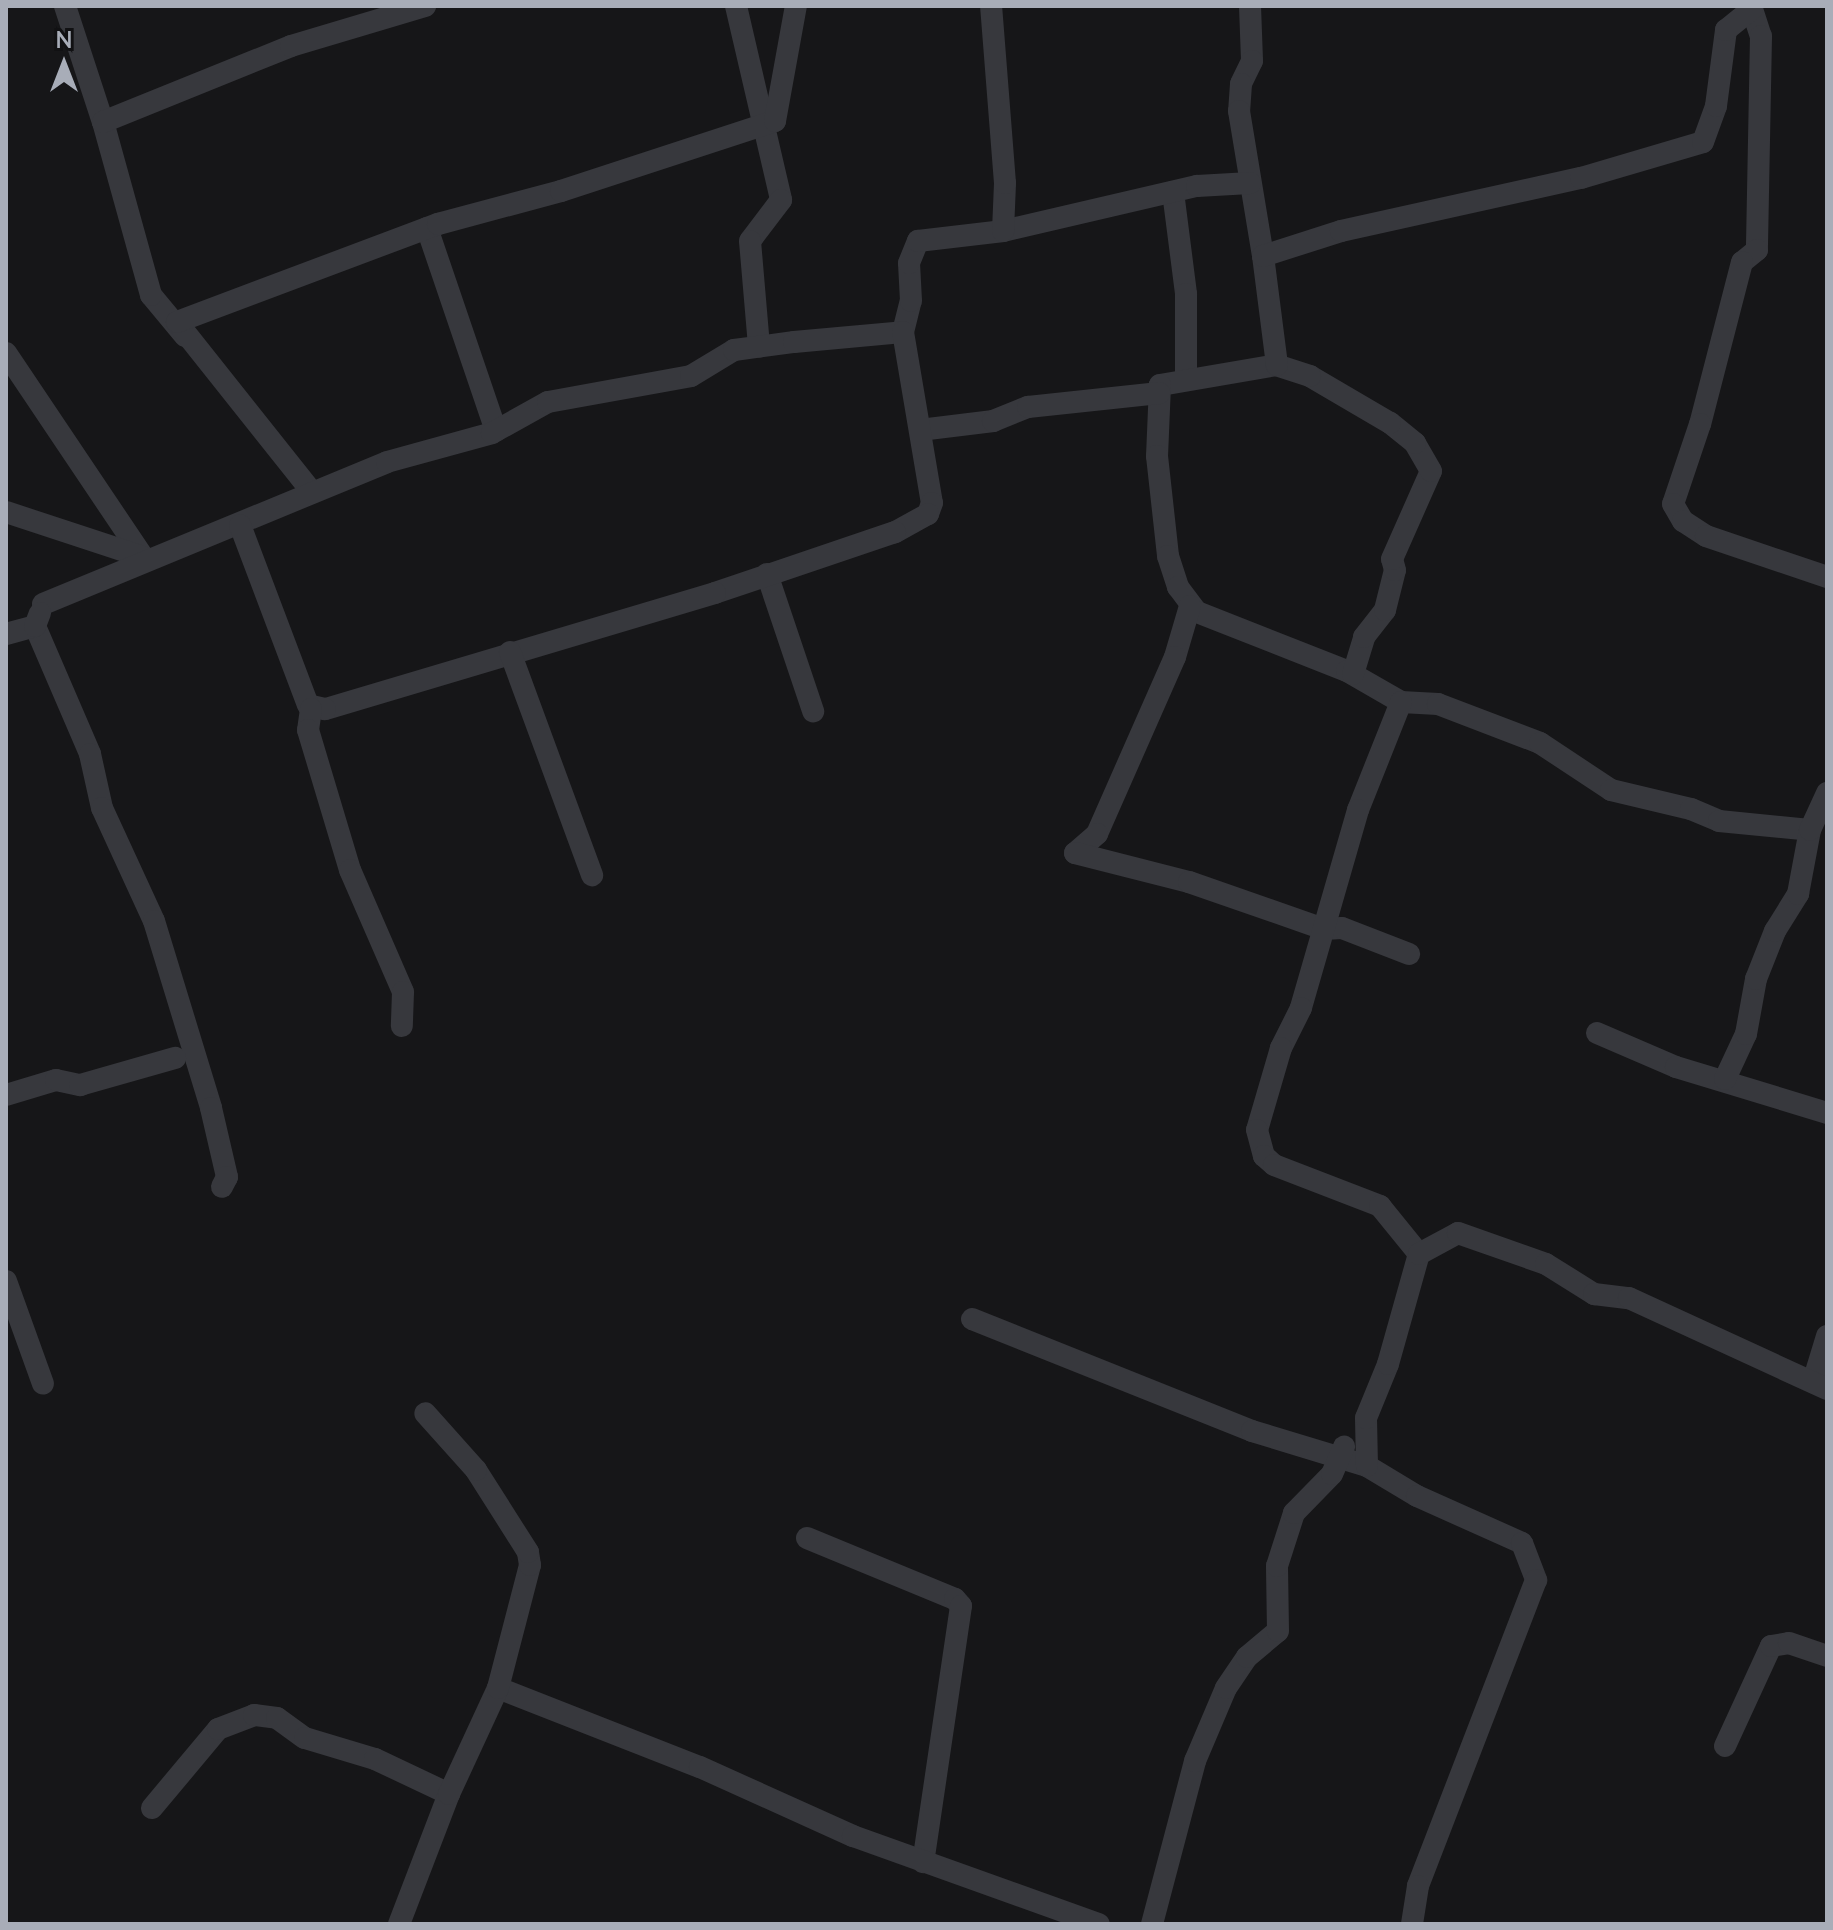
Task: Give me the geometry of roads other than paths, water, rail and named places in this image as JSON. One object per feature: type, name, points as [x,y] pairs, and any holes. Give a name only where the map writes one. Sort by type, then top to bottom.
[{"type":"street","points":[[65,6],[103,122],[151,295],[312,492]]},
{"type":"street","points":[[103,122],[291,46],[425,6]]},
{"type":"street","points":[[736,6],[781,200],[750,241],[759,347]]},
{"type":"street","points":[[312,492],[177,322],[427,228],[775,121],[785,87],[796,6]]},
{"type":"street","points":[[991,6],[1005,183],[1003,231]]},
{"type":"street","points":[[1250,6],[1252,61],[1241,84],[1239,111],[1277,365]]},
{"type":"street","points":[[1263,256],[1341,231],[1581,178],[1703,142],[1716,106],[1726,30],[1752,8],[1761,36],[1757,250],[1742,262],[1700,424],[1673,504],[1683,521],[1706,536],[1827,577]]},
{"type":"street","points":[[311,709],[396,690],[767,574],[895,532],[928,514],[931,487],[903,332],[911,301],[909,263],[918,241],[1003,231],[1173,192],[1250,183]]},
{"type":"street","points":[[1173,192],[1186,294],[1186,379]]},
{"type":"street","points":[[427,228],[496,431]]},
{"type":"street","points":[[43,604],[387,462],[496,431],[548,402],[691,376],[734,350],[903,332]]},
{"type":"street","points":[[6,353],[143,557]]},
{"type":"street","points":[[1353,674],[1364,637],[1385,610],[1395,570],[1392,559],[1431,471],[1415,443],[1390,423],[1310,376],[1277,365],[1160,385],[1157,456],[1168,556],[1190,606],[1175,657],[1097,834],[1075,853],[1189,882],[1324,929],[1342,928],[1409,954]]},
{"type":"street","points":[[920,430],[993,421],[1028,407],[1159,393]]},
{"type":"street","points":[[222,1187],[227,1177],[211,1108],[154,921],[102,808],[90,754],[35,626],[43,604],[63,581],[85,579],[118,561],[143,557],[312,492]]},
{"type":"street","points":[[6,512],[143,557]]},
{"type":"street","points":[[240,525],[311,709],[308,730],[350,870],[403,992],[402,1026]]},
{"type":"street","points":[[767,574],[813,711]]},
{"type":"street","points":[[1190,606],[1353,674],[1401,702],[1438,704],[1540,743],[1611,790],[1719,821],[1810,830]]},
{"type":"street","points":[[6,634],[35,626]]},
{"type":"street","points":[[510,652],[592,875]]},
{"type":"street","points":[[1401,702],[1358,810],[1301,1008],[1281,1048],[1257,1130],[1260,1146],[1274,1165],[1380,1206],[1419,1254]]},
{"type":"street","points":[[1725,1079],[1746,1034],[1756,979],[1775,931],[1798,894],[1810,830],[1827,793]]},
{"type":"street","points":[[1597,1033],[1676,1067],[1725,1079],[1827,1113]]},
{"type":"street","points":[[6,1095],[56,1080],[80,1085],[175,1058]]},
{"type":"street","points":[[1367,1466],[1366,1418],[1388,1364],[1419,1254],[1458,1233],[1472,1234],[1546,1264],[1594,1294],[1629,1298],[1820,1386],[1827,1336]]},
{"type":"street","points":[[6,1281],[43,1384]]},
{"type":"street","points":[[972,1319],[1252,1431],[1367,1466],[1417,1496],[1503,1530],[1522,1543],[1535,1569],[1519,1632],[1418,1886],[1412,1924]]},
{"type":"street","points":[[399,1924],[449,1794],[498,1688],[530,1558],[476,1470],[425,1413]]},
{"type":"street","points":[[1152,1924],[1195,1761],[1226,1688],[1247,1657],[1278,1631],[1277,1566],[1294,1513],[1332,1474],[1344,1446]]},
{"type":"street","points":[[807,1538],[955,1599],[961,1606],[923,1862]]},
{"type":"street","points":[[1725,1746],[1771,1646],[1789,1643],[1827,1656]]},
{"type":"street","points":[[498,1688],[923,1862],[1099,1924]]},
{"type":"street","points":[[152,1808],[218,1729],[254,1715],[277,1718],[305,1738],[375,1759],[449,1794]]}]
